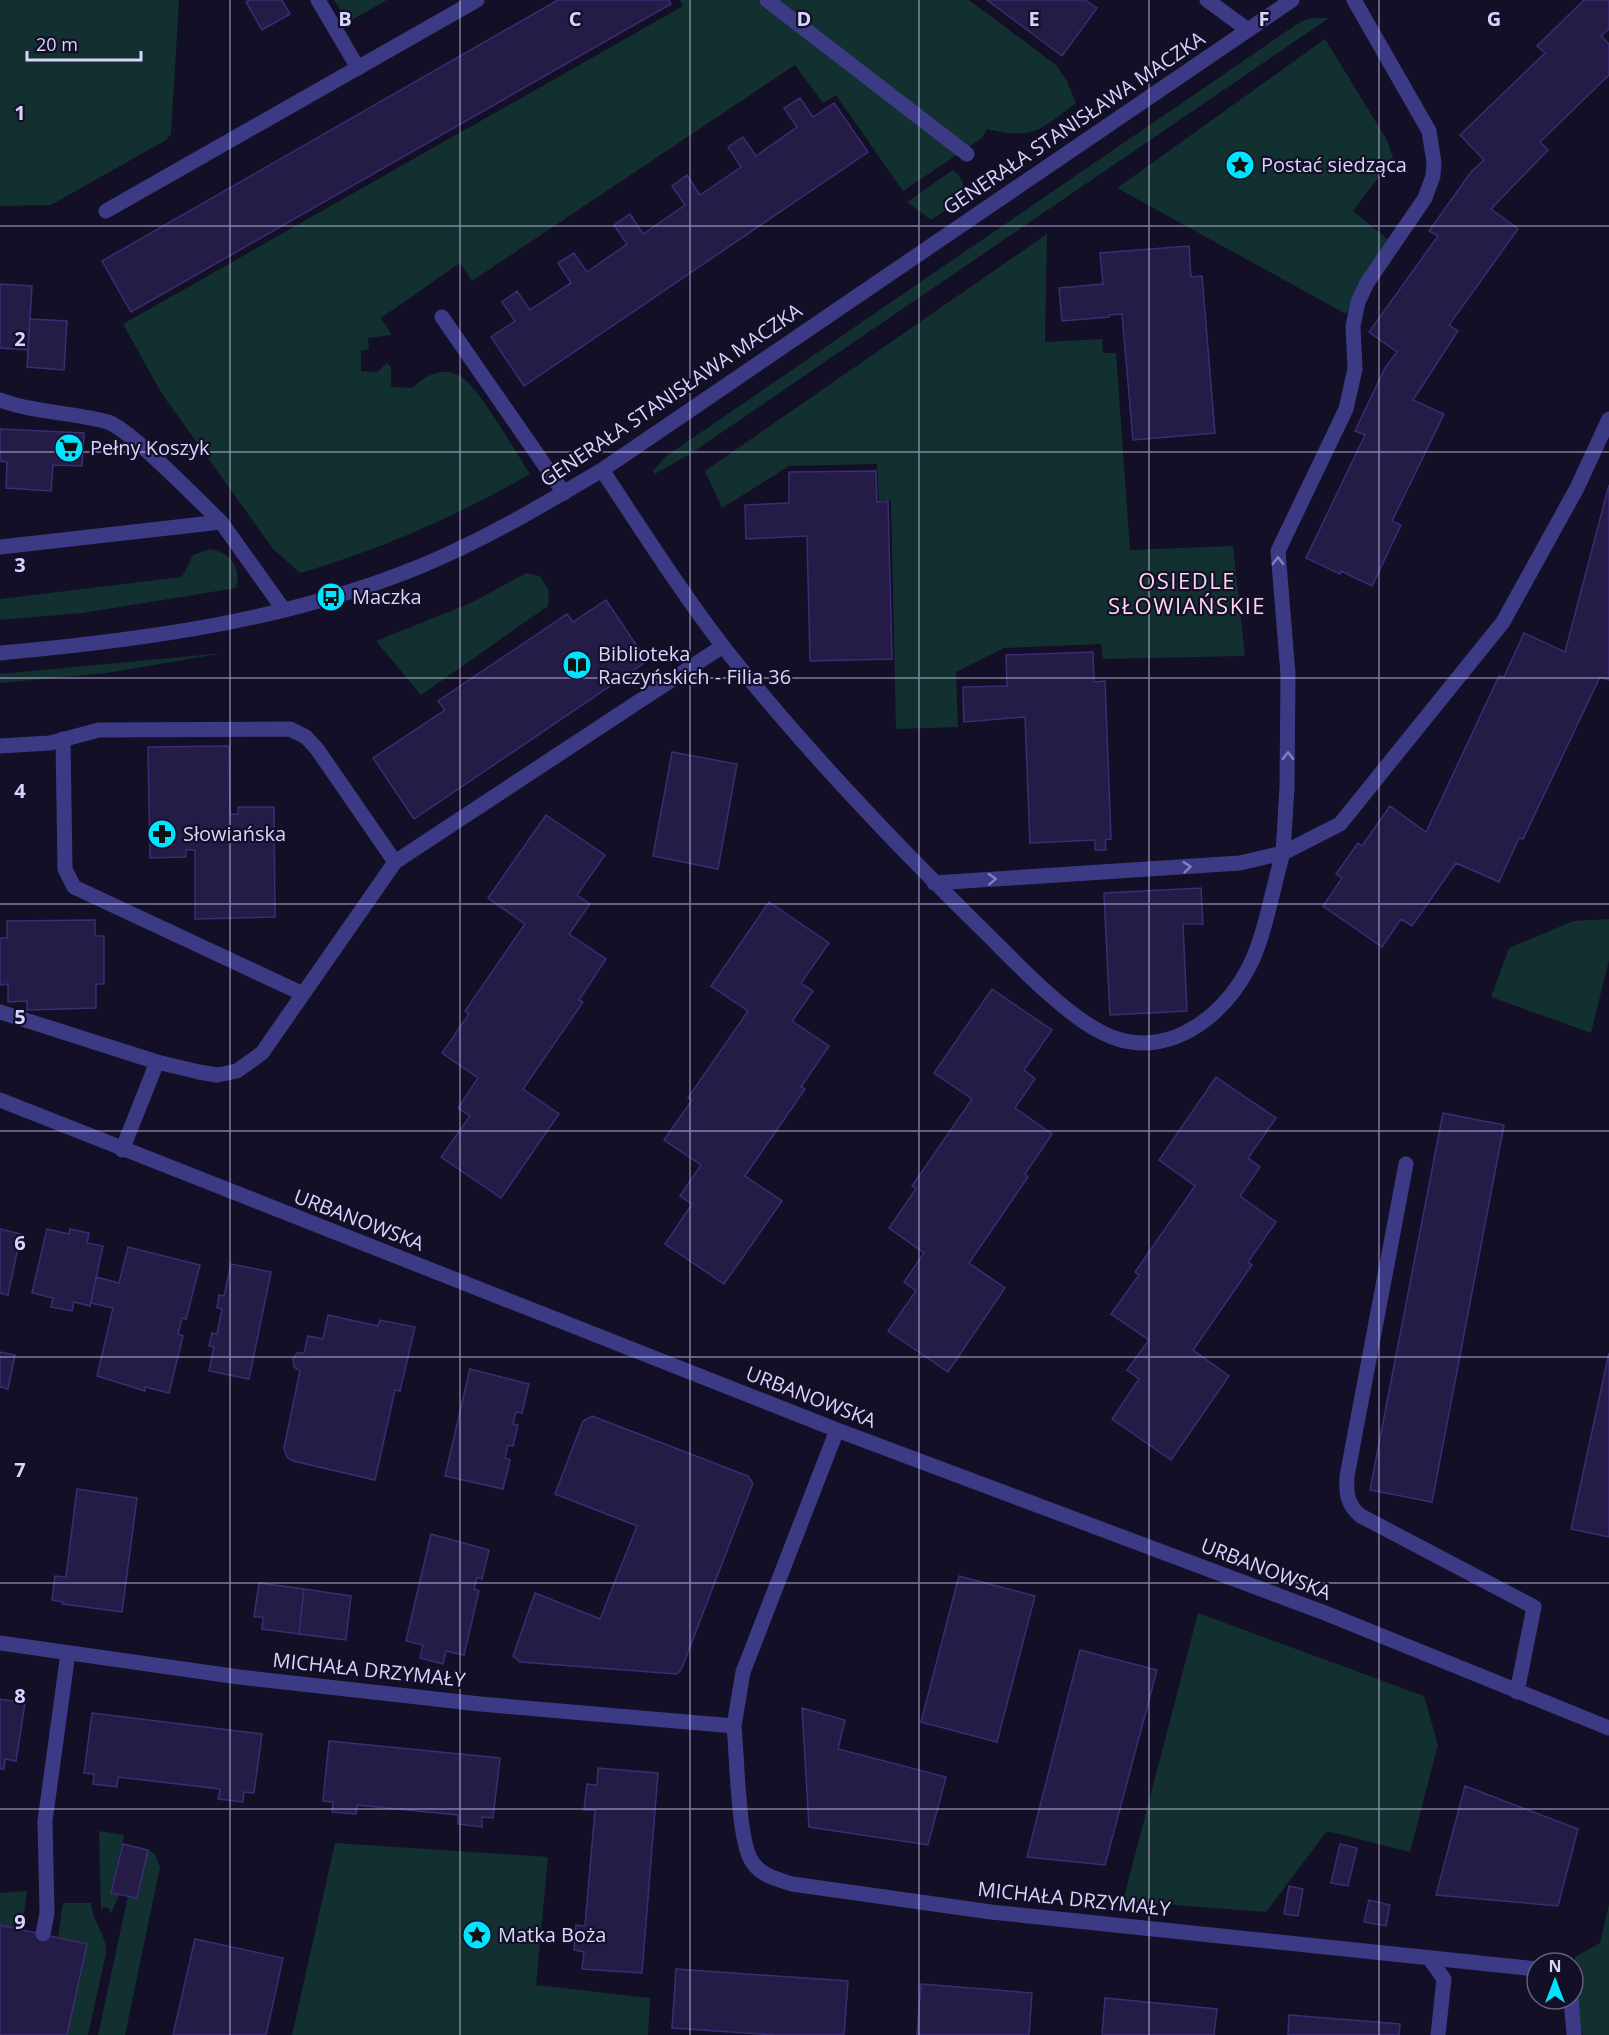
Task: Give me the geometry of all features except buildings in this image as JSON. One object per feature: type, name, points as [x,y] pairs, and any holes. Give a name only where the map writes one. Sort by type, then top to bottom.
[{"type":"street","points":[[318,0],[357,68]]},
{"type":"street","points":[[106,211],[477,0]]},
{"type":"street","points":[[767,0],[967,154]]},
{"type":"street","points":[[1208,0],[1248,30]]},
{"type":"street","name":"GENERAŁA STANISŁAWA MACZKA","points":[[0,653],[85,645],[184,631],[284,610],[373,584],[422,566],[524,516],[602,470],[1292,0]]},
{"type":"street","points":[[602,470],[723,646],[771,706],[934,883],[1030,976],[1101,1033],[1122,1041],[1145,1043],[1166,1040],[1191,1030],[1212,1016],[1234,990],[1249,966],[1259,942],[1283,853],[1287,787],[1288,674],[1278,551],[1346,409],[1355,369],[1353,326],[1359,302],[1367,283],[1425,198],[1433,176],[1434,162],[1429,131],[1354,0]]},
{"type":"street","points":[[442,317],[564,493]]},
{"type":"street","points":[[0,400],[47,413],[110,422],[174,477],[220,522],[284,610]]},
{"type":"street","points":[[934,883],[1240,863],[1283,853],[1340,824],[1497,630],[1578,488],[1609,419]]},
{"type":"street","points":[[0,548],[220,522]]},
{"type":"street","points":[[0,1012],[158,1062],[217,1075],[237,1071],[262,1053],[395,862],[723,646]]},
{"type":"street","points":[[0,746],[63,740],[99,730],[290,729],[306,737],[317,749],[395,862]]},
{"type":"street","points":[[63,740],[65,869],[74,887],[303,994]]},
{"type":"street","points":[[122,1150],[158,1062]]},
{"type":"street","name":"URBANOWSKA","points":[[0,1101],[837,1430],[1325,1613],[1609,1728]]},
{"type":"street","points":[[1406,1164],[1347,1476],[1347,1494],[1353,1510],[1361,1516],[1534,1607],[1517,1692]]},
{"type":"street","name":"MICHAŁA DRZYMAŁY","points":[[837,1430],[743,1672],[734,1726],[744,1837],[750,1859],[764,1875],[792,1884],[990,1912],[1525,1968]]},
{"type":"street","name":"MICHAŁA DRZYMAŁY","points":[[0,1643],[239,1677],[468,1703],[734,1726]]},
{"type":"street","points":[[43,1934],[47,1913],[45,1821],[68,1653]]},
{"type":"street","points":[[1428,1958],[1444,1979],[1438,2035]]},
{"type":"street","points":[[1572,2011],[1574,2035]]},
{"type":"green space","points":[[0,0],[179,0],[171,134],[166,140],[51,205],[0,206]]},
{"type":"green space","points":[[334,0],[387,0],[348,22]]},
{"type":"green space","points":[[680,0],[969,0],[1056,65],[1067,81],[1076,103],[1035,131],[1015,134],[987,129],[982,138],[903,191],[836,95],[823,103],[795,65],[472,281],[460,263],[381,318],[392,335],[368,338],[369,349],[361,351],[361,371],[377,372],[387,363],[391,367],[391,387],[413,388],[424,378],[436,373],[457,374],[479,396],[530,474],[475,504],[418,530],[301,573],[273,549],[162,394],[123,324],[683,6]]},
{"type":"green space","points":[[1312,18],[1329,18],[690,454],[655,474],[653,471],[665,457],[1300,22]]},
{"type":"green space","points":[[1325,39],[1387,140],[1393,158],[1353,211],[1391,242],[1346,314],[1117,188]]},
{"type":"green space","points":[[953,170],[961,178],[963,192],[959,199],[946,210],[931,220],[907,202]]},
{"type":"green space","points":[[1047,234],[1045,342],[1102,339],[1103,353],[1116,353],[1130,550],[1233,546],[1245,656],[1103,659],[1101,644],[1004,648],[956,672],[958,727],[896,729],[891,500],[879,500],[877,464],[789,466],[722,508],[705,471]]},
{"type":"green space","points":[[210,549],[224,554],[233,562],[237,574],[236,588],[83,613],[0,620],[0,599],[182,577],[193,555]]},
{"type":"green space","points":[[526,573],[540,576],[549,591],[548,606],[421,695],[376,641],[471,603]]},
{"type":"green space","points":[[224,653],[107,673],[0,683],[0,674]]},
{"type":"green space","points":[[1609,919],[1609,960],[1591,1033],[1491,997],[1509,948],[1573,921]]},
{"type":"green space","points":[[1198,1613],[1424,1696],[1438,1745],[1410,1852],[1327,1831],[1266,1912],[1123,1901]]},
{"type":"green space","points":[[99,1831],[124,1835],[112,1892],[119,1895],[111,1914],[109,1908],[103,1907],[101,1910]]},
{"type":"green space","points":[[335,1843],[548,1857],[536,1985],[650,1998],[648,2035],[292,2035]]},
{"type":"green space","points":[[148,1850],[155,1854],[160,1867],[125,2035],[98,2035],[128,1896],[137,1898]]},
{"type":"green space","points":[[27,1891],[22,1929],[0,1925],[0,1893]]},
{"type":"green space","points":[[63,1903],[91,1903],[106,1946],[88,2035],[67,2035],[87,1944],[58,1938]]},
{"type":"green space","points":[[1609,1904],[1609,2035],[1583,2035],[1570,2011],[1585,2011],[1585,1951],[1600,1943]]},
{"type":"place","name":"Postać siedząca","points":[[1240,165]]},
{"type":"place","name":"Pełny Koszyk","points":[[69,448]]},
{"type":"place","name":"Maczka","points":[[331,597]]},
{"type":"place","name":"Biblioteka Raczyńskich - Filia 36","points":[[577,665]]},
{"type":"place","name":"Słowiańska","points":[[162,834]]},
{"type":"place","name":"Matka Boża","points":[[477,1935]]},
{"type":"district","name":"OSIEDLE SŁOWIAŃSKIE","points":[[1187,594]]}]
